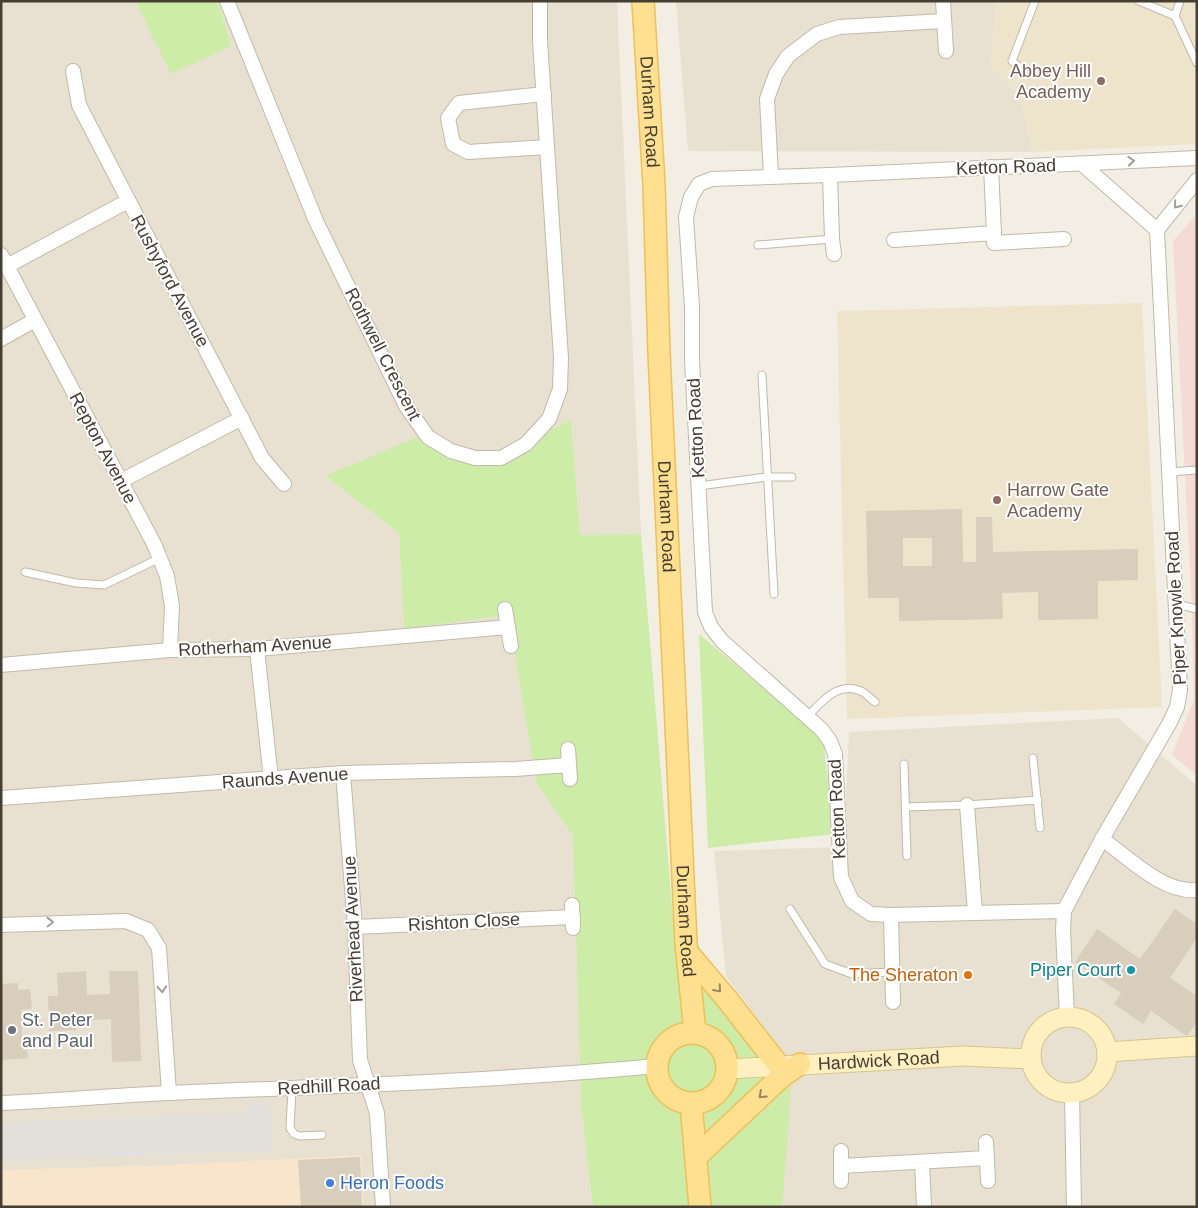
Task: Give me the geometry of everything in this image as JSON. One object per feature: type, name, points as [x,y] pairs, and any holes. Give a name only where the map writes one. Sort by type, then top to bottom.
[{"type":"main road","name":"Durham Road","points":[[643,1],[654,184],[659,353],[687,952],[696,1033]]},
{"type":"main road","points":[[687,952],[779,1066]]},
{"type":"main road","points":[[696,1033],[704,1034],[721,1048],[726,1057],[728,1069],[726,1080],[720,1090],[710,1098],[691,1103],[680,1101],[669,1094],[661,1083],[657,1066],[659,1055],[665,1045],[672,1039],[682,1034],[696,1033]]},
{"type":"main road","points":[[696,1157],[782,1076],[800,1064]]},
{"type":"main road","points":[[691,1103],[700,1207]]},
{"type":"street","name":"Rothwell Crescent","points":[[227,1],[316,221],[406,406],[428,437],[451,452],[475,458],[501,458],[526,444],[549,419],[560,389],[561,358],[540,41],[540,1]]},
{"type":"street","points":[[943,1],[946,51]]},
{"type":"street","points":[[771,176],[767,99],[776,74],[788,56],[817,34],[839,27],[944,21]]},
{"type":"street","name":"Rushyford Avenue","points":[[73,70],[79,105],[262,458],[284,484]]},
{"type":"street","points":[[544,94],[459,103],[448,118],[453,144],[468,152],[547,147]]},
{"type":"street","name":"Ketton Road","points":[[1064,911],[891,915],[871,914],[852,901],[841,878],[835,754],[830,741],[821,729],[722,641],[711,627],[705,612],[692,360],[692,307],[686,216],[691,197],[699,184],[712,179],[1197,158]]},
{"type":"street","points":[[1082,164],[1157,230],[1197,180]]},
{"type":"street","points":[[991,167],[994,243],[1064,239]]},
{"type":"street","points":[[830,175],[834,254]]},
{"type":"street","points":[[4,260],[128,201]]},
{"type":"street","name":"Piper Knowle Road","points":[[1067,1017],[1063,930],[1064,911],[1102,839],[1170,724],[1177,707],[1180,690],[1157,230]]},
{"type":"street","points":[[894,240],[994,233]]},
{"type":"street","name":"Repton Avenue","points":[[4,260],[160,558],[167,576],[172,606],[170,650]]},
{"type":"street","points":[[1,339],[35,320]]},
{"type":"street","points":[[121,481],[242,418]]},
{"type":"street","points":[[505,608],[510,646]]},
{"type":"street","name":"Rotherham Avenue","points":[[1,664],[170,650],[257,649],[508,627]]},
{"type":"street","points":[[257,649],[270,779]]},
{"type":"street","name":"Raunds Avenue","points":[[1,798],[343,773],[516,769],[569,772],[568,749]]},
{"type":"street","name":"Riverhead Avenue","points":[[343,773],[355,927],[360,1060],[378,1114],[383,1207]]},
{"type":"street","points":[[967,805],[975,913]]},
{"type":"street","points":[[1102,839],[1150,875],[1166,884],[1197,890]]},
{"type":"street","points":[[891,915],[893,1002]]},
{"type":"street","name":"Rishton Close","points":[[355,927],[572,917]]},
{"type":"street","points":[[1,925],[126,921],[148,930],[159,948],[169,1093]]},
{"type":"street","points":[[1067,1017],[1084,1020],[1094,1026],[1102,1036],[1107,1052],[1105,1068],[1100,1077],[1089,1087],[1072,1093],[1056,1090],[1043,1083],[1035,1073],[1031,1058],[1032,1044],[1045,1025],[1055,1019],[1067,1017]]},
{"type":"street","points":[[1107,1052],[1197,1046]]},
{"type":"street","name":"Hardwick Road","points":[[728,1069],[963,1056],[1031,1058]]},
{"type":"street","name":"Redhill Road","points":[[1,1103],[169,1093],[292,1089],[368,1083],[561,1075],[657,1066]]},
{"type":"street","points":[[1072,1093],[1074,1207]]},
{"type":"street","points":[[986,1142],[988,1181]]},
{"type":"street","points":[[841,1151],[841,1181]]},
{"type":"street","points":[[841,1166],[987,1158]]},
{"type":"street","points":[[922,1162],[924,1207]]},
{"type":"lane","points":[[1023,70],[1012,61],[1035,1]]},
{"type":"lane","points":[[1138,1],[1175,16],[1197,63]]},
{"type":"lane","points":[[1175,16],[1180,1]]},
{"type":"lane","points":[[758,245],[832,239]]},
{"type":"lane","points":[[762,375],[774,594]]},
{"type":"lane","points":[[1169,472],[1197,470]]},
{"type":"lane","points":[[699,486],[767,477],[792,477]]},
{"type":"lane","points":[[25,572],[76,583],[104,584],[160,558]]},
{"type":"lane","points":[[1176,604],[1197,609]]},
{"type":"lane","points":[[807,717],[827,696],[847,688],[863,692],[875,702]]},
{"type":"lane","points":[[1033,758],[1040,828]]},
{"type":"lane","points":[[904,764],[907,856]]},
{"type":"lane","points":[[906,806],[967,805],[1038,800]]},
{"type":"lane","points":[[790,909],[824,964],[852,974],[892,972]]},
{"type":"lane","points":[[292,1089],[290,1128],[294,1134],[300,1136],[322,1136]]},
{"type":"shaded area","points":[[1,1],[135,1],[171,73],[231,46],[218,1],[617,1],[641,534],[580,535],[571,420],[478,463],[325,476],[399,533],[404,629],[508,615],[537,784],[573,836],[581,1106],[593,1207],[1,1207]]},
{"type":"shaded area","points":[[676,1],[996,1],[991,67],[1018,94],[1033,152],[688,151]]},
{"type":"shaded area","name":"Abbey Hill Academy","points":[[996,1],[1197,1],[1197,144],[1033,152],[1018,94],[991,67]]},
{"type":"shaded area","points":[[1197,214],[1197,775],[1172,755],[1194,700],[1192,609],[1173,241]]},
{"type":"shaded area","name":"Harrow Gate Academy","points":[[1142,303],[1162,707],[847,719],[837,311]]},
{"type":"shaded area","points":[[1118,718],[1197,786],[1197,1207],[777,1207],[789,1061],[726,976],[714,851],[844,847],[849,732]]},
{"type":"shaded area","points":[[270,1100],[270,1151],[1,1160],[1,1122],[249,1113],[246,1101]]},
{"type":"shaded area","points":[[362,1155],[363,1207],[1,1207],[1,1170],[170,1165]]},
{"type":"green space","points":[[135,1],[218,1],[231,46],[171,74]]},
{"type":"green space","points":[[571,420],[580,535],[641,534],[673,918],[793,1065],[782,1207],[593,1207],[581,1106],[573,836],[537,784],[508,615],[404,629],[399,533],[325,476],[424,434],[478,463]]},
{"type":"green space","points":[[699,634],[823,738],[834,834],[708,848]]},
{"type":"building","points":[[962,509],[963,562],[976,562],[976,517],[992,517],[993,552],[1138,549],[1138,580],[1098,581],[1098,619],[1038,620],[1038,592],[1002,593],[1003,619],[899,621],[899,598],[868,598],[866,511]],"holes":[[[903,538],[932,538],[932,566],[903,566]]]},
{"type":"building","name":"Piper Court","points":[[1175,909],[1197,924],[1197,938],[1170,978],[1197,996],[1197,1022],[1187,1036],[1151,1011],[1143,1024],[1114,1004],[1121,993],[1075,962],[1097,929],[1140,959]]},
{"type":"building","points":[[86,971],[87,995],[110,994],[109,971],[138,971],[141,1061],[112,1062],[111,1019],[76,1021],[76,1030],[49,1031],[48,996],[58,996],[57,973]]},
{"type":"building","name":"St. Peter and Paul","points":[[18,983],[18,990],[30,989],[32,1009],[21,1010],[23,1050],[27,1050],[28,1058],[1,1060],[1,984]]},
{"type":"building","name":"Heron Foods","points":[[360,1157],[362,1207],[301,1207],[298,1160]]},
{"type":"place","name":"Abbey Hill Academy","points":[[1101,81]]},
{"type":"place","name":"Harrow Gate Academy","points":[[997,500]]},
{"type":"place","name":"Piper Court","points":[[1131,970]]},
{"type":"place","name":"The Sheraton","points":[[968,975]]},
{"type":"place","name":"St. Peter and Paul","points":[[12,1030]]},
{"type":"place","name":"Heron Foods","points":[[330,1183]]}]
